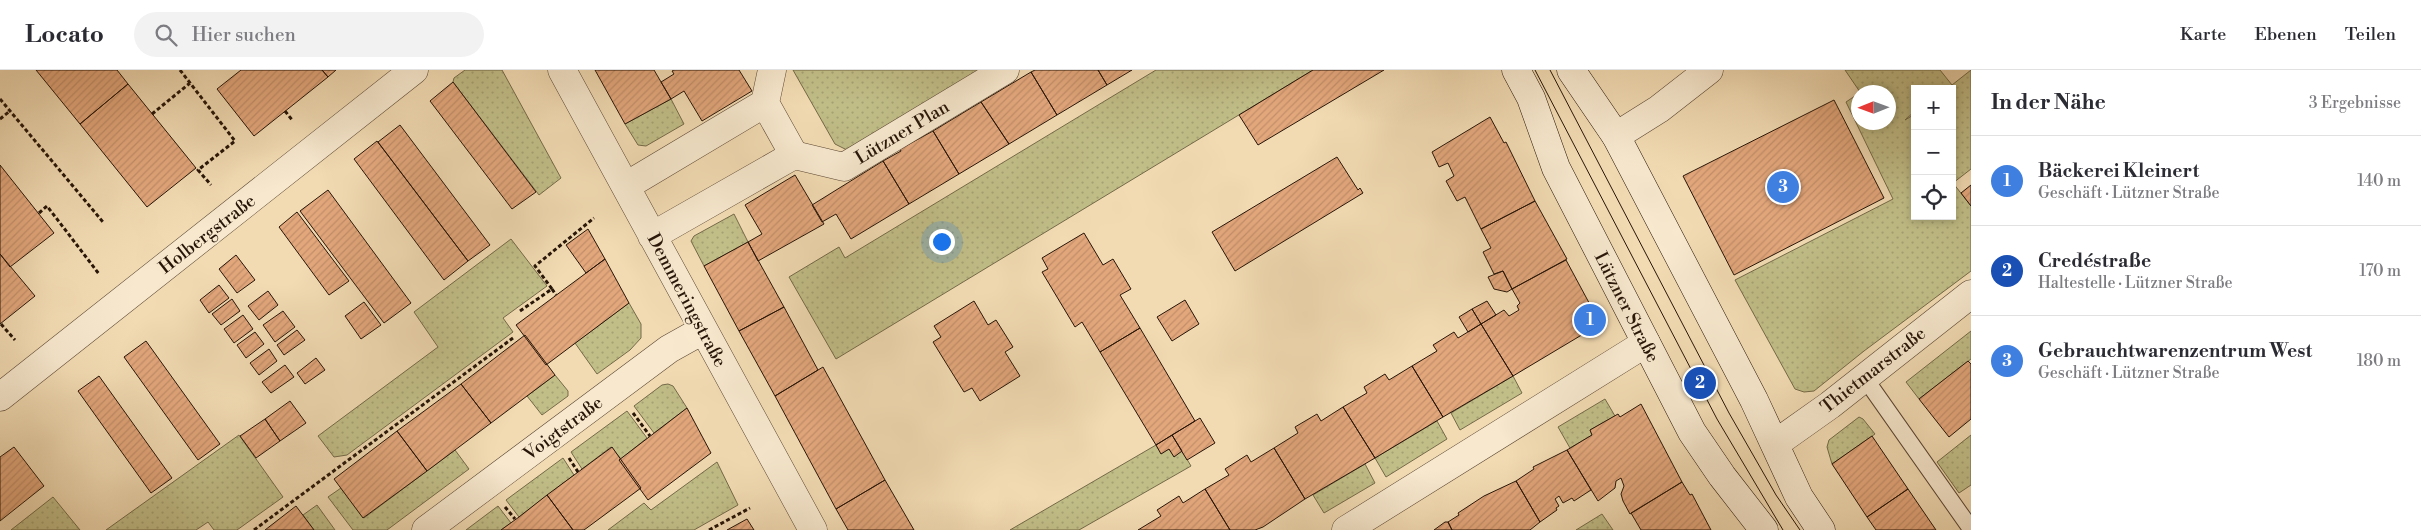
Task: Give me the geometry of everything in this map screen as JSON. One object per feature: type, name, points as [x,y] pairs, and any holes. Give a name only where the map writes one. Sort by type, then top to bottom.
[{"type":"street","name":"Holbergstraße","points":[[0,397],[414,70]]},
{"type":"street","name":"Demmeringstraße","points":[[562,70],[813,530]]},
{"type":"street","points":[[652,236],[794,155],[765,103],[772,70]]},
{"type":"street","name":"Lützner Plan","points":[[794,155],[844,167],[1004,70]]},
{"type":"street","name":"Lützner Straße","points":[[1516,70],[1531,98],[1556,168],[1692,432],[1722,476],[1764,530]]},
{"type":"street","points":[[1571,70],[1616,136],[1754,400],[1799,497],[1821,530]]},
{"type":"street","points":[[1616,136],[1659,109],[1708,70]]},
{"type":"street","points":[[626,186],[765,103]]},
{"type":"street","name":"Thietmarstraße","points":[[1774,444],[1971,294]]},
{"type":"street","name":"Voigtstraße","points":[[426,530],[669,349],[703,330]]},
{"type":"street","points":[[1346,530],[1646,343]]},
{"type":"lane","points":[[1864,377],[1971,529]]},
{"type":"path","points":[[180,70],[235,140],[198,170],[211,186]]},
{"type":"path","points":[[152,114],[190,83]]},
{"type":"path","points":[[0,99],[103,222]]},
{"type":"path","points":[[0,119],[10,111]]},
{"type":"path","points":[[285,111],[293,121]]},
{"type":"path","points":[[39,214],[47,206],[99,274]]},
{"type":"path","points":[[556,295],[535,266],[594,218]]},
{"type":"path","points":[[520,311],[552,289]]},
{"type":"path","points":[[1,324],[15,340]]},
{"type":"path","points":[[254,530],[513,338]]},
{"type":"path","points":[[630,409],[650,436]]},
{"type":"path","points":[[709,530],[750,508]]},
{"type":"shaded area","points":[[465,70],[502,70],[561,178],[539,195],[453,82],[454,78]]},
{"type":"shaded area","points":[[793,70],[979,70],[847,150],[835,144]]},
{"type":"shaded area","points":[[1156,70],[1313,70],[836,359],[789,277],[839,247],[845,258]]},
{"type":"shaded area","points":[[1845,70],[1940,70],[1952,85],[1911,85],[1911,115],[1905,120],[1911,116],[1911,220],[1956,220],[1956,187],[1971,206],[1971,271],[1814,391],[1804,392],[1795,389],[1735,280],[1893,199],[1860,130],[1896,130],[1896,85],[1855,85]]},
{"type":"shaded area","points":[[1971,70],[1971,169],[1956,181],[1956,85],[1952,85]]},
{"type":"shaded area","points":[[671,99],[684,124],[646,146],[638,145],[625,124]]},
{"type":"shaded area","points":[[1851,99],[1851,112],[1846,102]]},
{"type":"shaded area","points":[[734,214],[748,242],[704,266],[691,241],[694,236]]},
{"type":"shaded area","points":[[511,239],[547,286],[503,318],[513,332],[347,455],[334,457],[318,436],[438,347],[414,312]]},
{"type":"shaded area","points":[[629,303],[641,324],[641,338],[630,350],[597,374],[575,343]]},
{"type":"shaded area","points":[[1971,331],[1971,359],[1919,399],[1906,382]]},
{"type":"shaded area","points":[[555,375],[568,391],[568,396],[542,415],[527,396]]},
{"type":"shaded area","points":[[1513,376],[1522,393],[1460,430],[1451,413]]},
{"type":"shaded area","points":[[668,384],[673,386],[687,408],[654,433],[634,406],[662,385]]},
{"type":"shaded area","points":[[1605,399],[1615,416],[1590,430],[1592,435],[1570,448],[1558,427]]},
{"type":"shaded area","points":[[627,411],[647,438],[621,459],[611,447],[582,469],[571,452]]},
{"type":"shaded area","points":[[1859,417],[1863,419],[1875,434],[1832,464],[1827,447],[1829,440]]},
{"type":"shaded area","points":[[1437,421],[1447,439],[1386,477],[1375,458]]},
{"type":"shaded area","points":[[239,435],[283,497],[237,530],[214,530],[208,522],[196,530],[106,530]]},
{"type":"shaded area","points":[[1971,435],[1971,485],[1959,493],[1937,462]]},
{"type":"shaded area","points":[[1156,445],[1161,453],[1169,449],[1174,456],[1182,451],[1191,466],[1079,530],[1010,530]]},
{"type":"shaded area","points":[[455,450],[469,469],[387,530],[353,530],[328,497],[341,488],[364,518]]},
{"type":"shaded area","points":[[563,458],[574,475],[519,517],[506,500]]},
{"type":"shaded area","points":[[717,462],[738,505],[694,530],[608,530],[644,503],[651,510]]},
{"type":"shaded area","points":[[1365,464],[1375,483],[1324,513],[1313,495]]},
{"type":"shaded area","points":[[53,497],[80,530],[11,530]]},
{"type":"shaded area","points":[[317,505],[335,530],[314,530],[303,515]]},
{"type":"shaded area","points":[[498,506],[511,523],[501,530],[466,530]]},
{"type":"shaded area","points":[[1602,514],[1613,530],[1576,530]]},
{"type":"building","points":[[36,70],[117,70],[128,84],[80,124]]},
{"type":"building","points":[[241,70],[322,70],[328,77],[254,136],[217,89]]},
{"type":"building","points":[[322,70],[336,70],[328,77]]},
{"type":"building","points":[[595,70],[654,70],[671,99],[625,124]]},
{"type":"building","points":[[739,70],[752,91],[702,121],[684,91],[671,99],[661,82],[674,74],[672,71]]},
{"type":"building","points":[[1035,70],[1098,70],[1107,85],[1057,115],[1031,72]]},
{"type":"building","points":[[1098,70],[1132,70],[1107,85]]},
{"type":"building","points":[[1313,70],[1384,70],[1258,145],[1239,115]]},
{"type":"building","points":[[1031,72],[1057,115],[1009,144],[981,102]]},
{"type":"building","points":[[453,82],[536,192],[512,209],[430,101]]},
{"type":"building","points":[[128,84],[196,168],[147,207],[80,124]]},
{"type":"building","points":[[1834,100],[1884,198],[1734,275],[1683,176]]},
{"type":"building","points":[[981,102],[1009,144],[959,174],[933,131]]},
{"type":"building","points":[[1490,117],[1504,143],[1506,142],[1535,201],[1481,229],[1465,197],[1457,201],[1446,181],[1454,176],[1448,163],[1439,167],[1432,152]]},
{"type":"building","points":[[400,125],[490,245],[468,261],[378,142]]},
{"type":"building","points":[[933,131],[959,174],[909,204],[883,161],[901,151],[900,149]]},
{"type":"building","points":[[377,141],[468,261],[444,280],[354,159]]},
{"type":"building","points":[[1337,157],[1358,190],[1360,188],[1363,193],[1235,271],[1212,232]]},
{"type":"building","points":[[883,161],[909,204],[851,239],[836,214],[822,222],[812,205]]},
{"type":"building","points":[[0,165],[54,233],[10,267],[0,254]]},
{"type":"building","points":[[795,175],[824,224],[758,261],[748,242],[762,234],[745,205]]},
{"type":"building","points":[[1971,185],[1971,206],[1961,193]]},
{"type":"building","points":[[328,190],[411,303],[384,323],[300,211]]},
{"type":"building","points":[[1535,201],[1567,259],[1512,289],[1503,271],[1494,274],[1483,252],[1491,248],[1481,229]]},
{"type":"building","points":[[297,212],[349,281],[329,295],[279,227]]},
{"type":"building","points":[[588,229],[605,259],[586,273],[566,245]]},
{"type":"building","points":[[1084,233],[1103,265],[1113,259],[1131,289],[1120,295],[1140,328],[1100,352],[1082,322],[1075,327],[1042,272],[1048,269],[1042,258]]},
{"type":"building","points":[[748,242],[784,307],[739,331],[704,266]]},
{"type":"building","points":[[0,254],[35,296],[0,324]]},
{"type":"building","points":[[236,255],[255,280],[237,293],[219,269]]},
{"type":"building","points":[[605,259],[629,303],[546,365],[516,325]]},
{"type":"building","points":[[1566,260],[1594,312],[1590,330],[1513,376],[1481,324],[1504,310],[1509,316],[1519,310],[1517,306],[1520,303],[1512,289]]},
{"type":"building","points":[[1503,271],[1512,289],[1507,292],[1494,289],[1488,277]]},
{"type":"building","points":[[219,285],[229,298],[209,313],[200,300]]},
{"type":"building","points":[[268,291],[278,305],[259,320],[248,306]]},
{"type":"building","points":[[232,299],[240,311],[221,325],[212,314]]},
{"type":"building","points":[[1185,300],[1199,324],[1172,341],[1157,317]]},
{"type":"building","points":[[974,301],[988,325],[996,320],[1013,347],[1005,352],[1020,376],[980,401],[972,388],[964,392],[933,342],[941,337],[934,326]]},
{"type":"building","points":[[1487,301],[1496,315],[1481,324],[1472,309]]},
{"type":"building","points":[[364,302],[381,325],[361,339],[345,316]]},
{"type":"building","points":[[784,307],[818,370],[775,396],[739,331]]},
{"type":"building","points":[[1472,309],[1481,324],[1468,332],[1459,317]]},
{"type":"building","points":[[283,311],[295,327],[275,342],[263,325]]},
{"type":"building","points":[[243,315],[253,329],[234,343],[224,329]]},
{"type":"building","points":[[1481,324],[1513,376],[1443,417],[1412,366],[1437,351],[1433,345],[1454,332],[1458,338]]},
{"type":"building","points":[[1140,328],[1195,421],[1156,445],[1100,352]]},
{"type":"building","points":[[297,330],[305,340],[284,355],[277,345]]},
{"type":"building","points":[[255,332],[264,344],[246,358],[237,345]]},
{"type":"building","points":[[525,335],[555,375],[491,423],[461,384]]},
{"type":"building","points":[[146,341],[220,444],[198,460],[124,357]]},
{"type":"building","points":[[269,349],[277,361],[259,375],[250,363]]},
{"type":"building","points":[[316,358],[325,370],[305,384],[297,373]]},
{"type":"building","points":[[1968,361],[1971,364],[1971,419],[1949,437],[1919,399]]},
{"type":"building","points":[[285,365],[294,377],[271,393],[262,382]]},
{"type":"building","points":[[1412,366],[1443,417],[1375,458],[1343,407],[1367,393],[1364,387],[1385,374],[1389,380]]},
{"type":"building","points":[[823,367],[885,480],[836,509],[775,396]]},
{"type":"building","points":[[99,376],[172,478],[151,493],[78,391]]},
{"type":"building","points":[[461,384],[491,423],[427,471],[397,431]]},
{"type":"building","points":[[290,401],[306,423],[280,441],[265,419]]},
{"type":"building","points":[[1641,404],[1682,482],[1630,514],[1621,494],[1624,486],[1621,478],[1616,481],[1615,488],[1598,501],[1567,450],[1592,435],[1590,430],[1618,414],[1620,417]]},
{"type":"building","points":[[1343,407],[1375,458],[1305,499],[1274,448],[1298,433],[1295,427],[1317,414],[1321,421]]},
{"type":"building","points":[[687,408],[711,453],[648,500],[619,460]]},
{"type":"building","points":[[1200,418],[1215,443],[1187,460],[1172,435]]},
{"type":"building","points":[[265,419],[280,441],[256,458],[240,436]]},
{"type":"building","points":[[397,431],[427,471],[363,518],[334,479]]},
{"type":"building","points":[[1172,435],[1182,451],[1174,457],[1169,449],[1161,454],[1156,445]]},
{"type":"building","points":[[1872,436],[1908,489],[1867,517],[1832,464]]},
{"type":"building","points":[[14,447],[44,486],[0,521],[0,457]]},
{"type":"building","points":[[612,447],[641,488],[584,530],[573,530],[547,495]]},
{"type":"building","points":[[1274,448],[1305,499],[1263,527],[1255,530],[1230,530],[1205,489],[1229,475],[1225,469],[1247,455],[1251,462]]},
{"type":"building","points":[[1567,450],[1591,490],[1574,501],[1572,498],[1563,503],[1559,496],[1555,499],[1559,506],[1556,508],[1557,510],[1540,522],[1516,481],[1534,469],[1533,467]]},
{"type":"building","points":[[885,480],[914,530],[848,530],[836,509]]},
{"type":"building","points":[[1516,481],[1540,522],[1530,530],[1452,530],[1448,522],[1459,515],[1458,513],[1484,496]]},
{"type":"building","points":[[1682,482],[1690,495],[1692,494],[1711,530],[1641,530],[1631,513]]},
{"type":"building","points":[[1205,489],[1230,530],[1138,530],[1161,516],[1157,510],[1179,496],[1183,503]]},
{"type":"building","points":[[1908,489],[1936,530],[1876,530],[1867,517]]},
{"type":"building","points":[[547,495],[573,530],[501,530],[519,517]]},
{"type":"building","points":[[296,506],[314,530],[265,530]]},
{"type":"building","points":[[747,519],[754,530],[727,530]]},
{"type":"building","points":[[1448,522],[1452,530],[1434,530]]},
{"type":"tram line","points":[[1535,70],[1717,419],[1783,530]]},
{"type":"tram line","points":[[1550,70],[1729,413],[1776,495],[1800,530]]},
{"type":"place","name":"Gebrauchtwarenzentrum West","points":[[1783,187]]},
{"type":"place","name":"Bäckerei Kleinert","points":[[1590,320]]},
{"type":"place","name":"Credéstraße","points":[[1700,383]]}]
